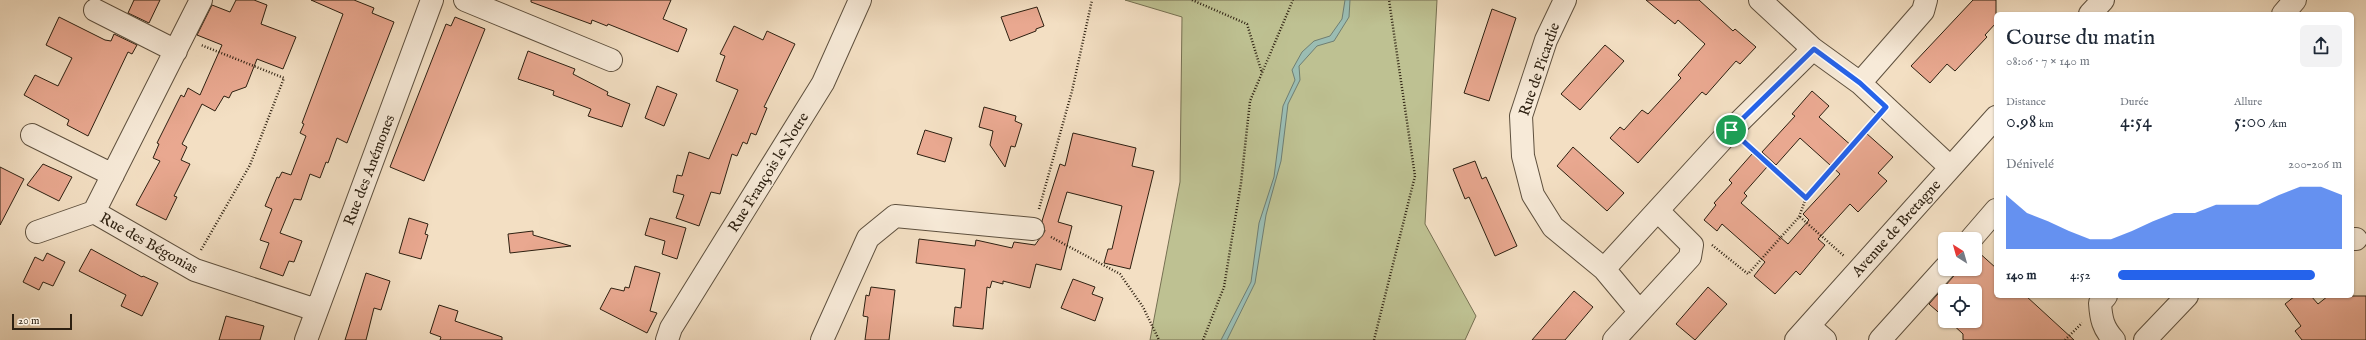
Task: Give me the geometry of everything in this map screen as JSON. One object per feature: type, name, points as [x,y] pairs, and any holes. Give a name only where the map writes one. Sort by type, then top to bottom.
[{"type":"street","name":"Rue des Bégonias","points":[[201,0],[94,212],[191,268],[316,310]]},
{"type":"street","name":"Rue des Anémones","points":[[306,340],[432,0]]},
{"type":"street","points":[[465,0],[611,60]]},
{"type":"street","name":"Rue François le Notre","points":[[667,340],[671,328],[823,83],[860,0]]},
{"type":"street","name":"Rue de Picardie","points":[[1565,0],[1546,40],[1521,116],[1523,156],[1533,195],[1553,227],[1604,270],[1639,311]]},
{"type":"street","points":[[1760,0],[1814,49],[1860,83],[1950,167]]},
{"type":"street","points":[[1860,83],[1923,11],[1926,0]]},
{"type":"street","points":[[2092,12],[2103,0]]},
{"type":"street","points":[[2285,12],[2295,0]]},
{"type":"street","points":[[95,10],[179,44]]},
{"type":"street","points":[[1604,270],[1731,130],[1814,49]]},
{"type":"street","name":"Avenue de Bretagne","points":[[1802,333],[1994,119]]},
{"type":"street","points":[[32,135],[114,175]]},
{"type":"street","points":[[1614,340],[1690,257],[1692,245],[1658,211]]},
{"type":"street","points":[[37,232],[94,212]]},
{"type":"street","points":[[1976,232],[1994,212]]},
{"type":"street","points":[[822,340],[868,238],[895,216],[1033,229]]},
{"type":"street","points":[[1880,340],[1938,276]]},
{"type":"street","points":[[2104,298],[2100,303],[2101,320],[2105,330],[2114,340]]},
{"type":"street","points":[[2145,340],[2185,298]]},
{"type":"street","points":[[1802,333],[1826,340]]},
{"type":"path","points":[[1092,0],[1072,91],[1033,229],[1120,274],[1142,307],[1159,340]]},
{"type":"path","points":[[1192,0],[1247,24],[1262,73]]},
{"type":"path","points":[[1203,340],[1224,287],[1241,183],[1250,101],[1294,0]]},
{"type":"path","points":[[1374,340],[1415,176],[1389,0]]},
{"type":"path","points":[[179,44],[284,78],[250,166],[221,212],[191,268]]},
{"type":"path","points":[[1710,243],[1748,274],[1799,216],[1806,198],[1886,107]]},
{"type":"path","points":[[1731,130],[1806,198]]},
{"type":"path","points":[[1799,216],[1859,270]]},
{"type":"green space","points":[[1125,0],[1437,0],[1425,224],[1476,316],[1465,340],[1150,340],[1180,182],[1182,17]]},
{"type":"water","points":[[1345,0],[1350,0],[1349,17],[1334,41],[1317,46],[1299,66],[1300,80],[1288,104],[1281,161],[1266,215],[1255,283],[1227,340],[1221,340],[1251,282],[1259,223],[1274,177],[1283,106],[1295,80],[1292,70],[1302,52],[1314,41],[1330,36],[1342,19]]},
{"type":"building","points":[[134,0],[160,0],[149,23],[128,13]]},
{"type":"building","points":[[236,0],[254,0],[267,5],[261,24],[296,37],[283,69],[257,59],[246,87],[232,92],[229,98],[224,96],[215,111],[202,104],[182,144],[187,147],[181,160],[190,164],[174,196],[177,197],[166,220],[136,205],[160,161],[153,158],[159,144],[157,143],[181,95],[184,97],[188,88],[200,95],[222,45],[197,35],[212,5],[230,12]]},
{"type":"building","points":[[311,0],[354,0],[374,8],[372,13],[394,22],[347,143],[337,138],[328,163],[326,162],[320,178],[310,174],[301,200],[294,199],[280,233],[302,241],[294,262],[289,261],[283,276],[260,268],[269,243],[260,240],[272,209],[265,206],[277,177],[279,178],[282,172],[291,175],[306,136],[300,133],[304,124],[302,123],[343,14]]},
{"type":"building","points":[[531,0],[671,0],[663,19],[687,29],[678,52],[608,24],[607,26],[592,20],[591,24],[531,2]]},
{"type":"building","points":[[1646,0],[1699,0],[1733,31],[1735,29],[1756,47],[1740,64],[1736,61],[1706,95],[1702,92],[1638,163],[1610,138],[1620,127],[1624,130],[1642,110],[1648,114],[1681,78],[1678,75],[1705,44],[1678,20],[1675,24]]},
{"type":"building","points":[[1973,0],[1996,0],[1994,25],[1985,35],[1987,37],[1955,71],[1947,64],[1930,83],[1911,66]]},
{"type":"building","points":[[1037,7],[1044,26],[1036,29],[1036,31],[1010,41],[1001,17]]},
{"type":"building","points":[[1492,9],[1516,18],[1489,101],[1464,93]]},
{"type":"building","points":[[59,17],[105,40],[111,41],[114,34],[137,45],[132,54],[128,52],[88,136],[67,125],[69,120],[24,95],[35,75],[58,86],[72,58],[46,45]]},
{"type":"building","points":[[455,17],[485,29],[424,181],[390,167],[446,24],[451,26]]},
{"type":"building","points":[[734,26],[763,40],[767,31],[795,44],[764,107],[767,108],[756,135],[751,133],[747,144],[743,142],[737,156],[732,154],[720,194],[711,192],[699,226],[676,218],[684,195],[673,192],[677,175],[682,176],[689,152],[709,159],[738,90],[716,81],[725,56],[720,54]]},
{"type":"building","points":[[1605,45],[1624,61],[1580,110],[1561,94]]},
{"type":"building","points":[[528,51],[575,69],[573,74],[608,92],[607,95],[630,104],[622,127],[588,116],[591,109],[553,95],[554,91],[518,79]]},
{"type":"building","points":[[657,86],[677,94],[664,126],[645,118]]},
{"type":"building","points":[[1812,91],[1829,106],[1819,117],[1853,147],[1866,133],[1893,157],[1878,173],[1887,181],[1858,212],[1850,204],[1818,239],[1825,245],[1800,275],[1796,271],[1775,294],[1754,276],[1765,262],[1722,224],[1717,231],[1704,220],[1716,205],[1714,203],[1732,183],[1729,180],[1752,154],[1767,167],[1744,193],[1747,196],[1741,203],[1788,244],[1809,220],[1803,214],[1840,174],[1800,138],[1776,165],[1762,152],[1795,116],[1792,114]]},
{"type":"building","points":[[984,107],[1016,116],[1015,121],[1022,124],[1015,147],[1011,146],[1005,167],[990,145],[993,131],[979,127]]},
{"type":"building","points":[[925,130],[952,138],[945,162],[917,154]]},
{"type":"building","points":[[1073,133],[1136,148],[1132,166],[1154,171],[1130,269],[1104,263],[1108,249],[1112,249],[1122,206],[1067,192],[1058,222],[1072,226],[1061,270],[1036,264],[1030,288],[1003,281],[1003,284],[992,281],[990,288],[987,287],[983,329],[953,326],[955,307],[961,308],[965,269],[916,263],[919,239],[975,246],[976,240],[1012,248],[1014,242],[1035,245],[1045,231],[1042,221],[1060,164],[1065,166]]},
{"type":"building","points":[[1573,147],[1624,193],[1607,211],[1557,166]]},
{"type":"building","points":[[1475,161],[1482,179],[1486,177],[1517,246],[1495,256],[1469,197],[1465,199],[1453,169]]},
{"type":"building","points":[[43,164],[72,177],[59,201],[27,185]]},
{"type":"building","points":[[0,167],[24,179],[0,225]]},
{"type":"building","points":[[409,218],[428,224],[425,234],[428,235],[421,259],[399,253]]},
{"type":"building","points":[[650,218],[686,228],[677,259],[662,254],[665,241],[645,235]]},
{"type":"building","points":[[533,231],[533,235],[571,246],[510,253],[508,234]]},
{"type":"building","points":[[91,249],[142,277],[143,276],[158,283],[142,316],[121,306],[126,295],[79,271]]},
{"type":"building","points":[[47,253],[65,262],[53,286],[43,282],[39,290],[23,282],[35,257],[43,261]]},
{"type":"building","points":[[1982,255],[1994,266],[1994,298],[2028,298],[2074,340],[1963,340],[1963,334],[1957,328],[1982,328],[1982,284],[1947,284],[1954,276],[1982,276]]},
{"type":"building","points":[[635,266],[660,273],[650,311],[657,313],[647,333],[600,309],[611,288],[624,291],[625,287],[629,288]]},
{"type":"building","points":[[366,273],[390,281],[381,310],[374,308],[366,340],[345,340]]},
{"type":"building","points":[[1073,279],[1095,287],[1092,294],[1103,298],[1095,321],[1061,308]]},
{"type":"building","points":[[871,287],[895,290],[889,340],[865,340],[868,317],[863,316],[866,295],[869,296]]},
{"type":"building","points":[[1708,287],[1727,304],[1695,340],[1676,324]]},
{"type":"building","points":[[1574,291],[1593,307],[1565,340],[1532,340]]},
{"type":"building","points":[[1938,294],[1938,312],[1929,304]]},
{"type":"building","points":[[2354,296],[2366,296],[2366,340],[2302,340],[2295,331],[2301,326],[2285,304],[2292,298],[2313,298],[2318,304],[2326,298],[2354,298]]},
{"type":"building","points":[[439,305],[458,311],[455,321],[502,337],[502,340],[440,340],[441,337],[430,333]]},
{"type":"building","points":[[226,316],[264,326],[260,340],[219,340]]},
{"type":"route","points":[[1814,49],[1860,83],[1886,107],[1806,198],[1731,130],[1814,49]]}]
